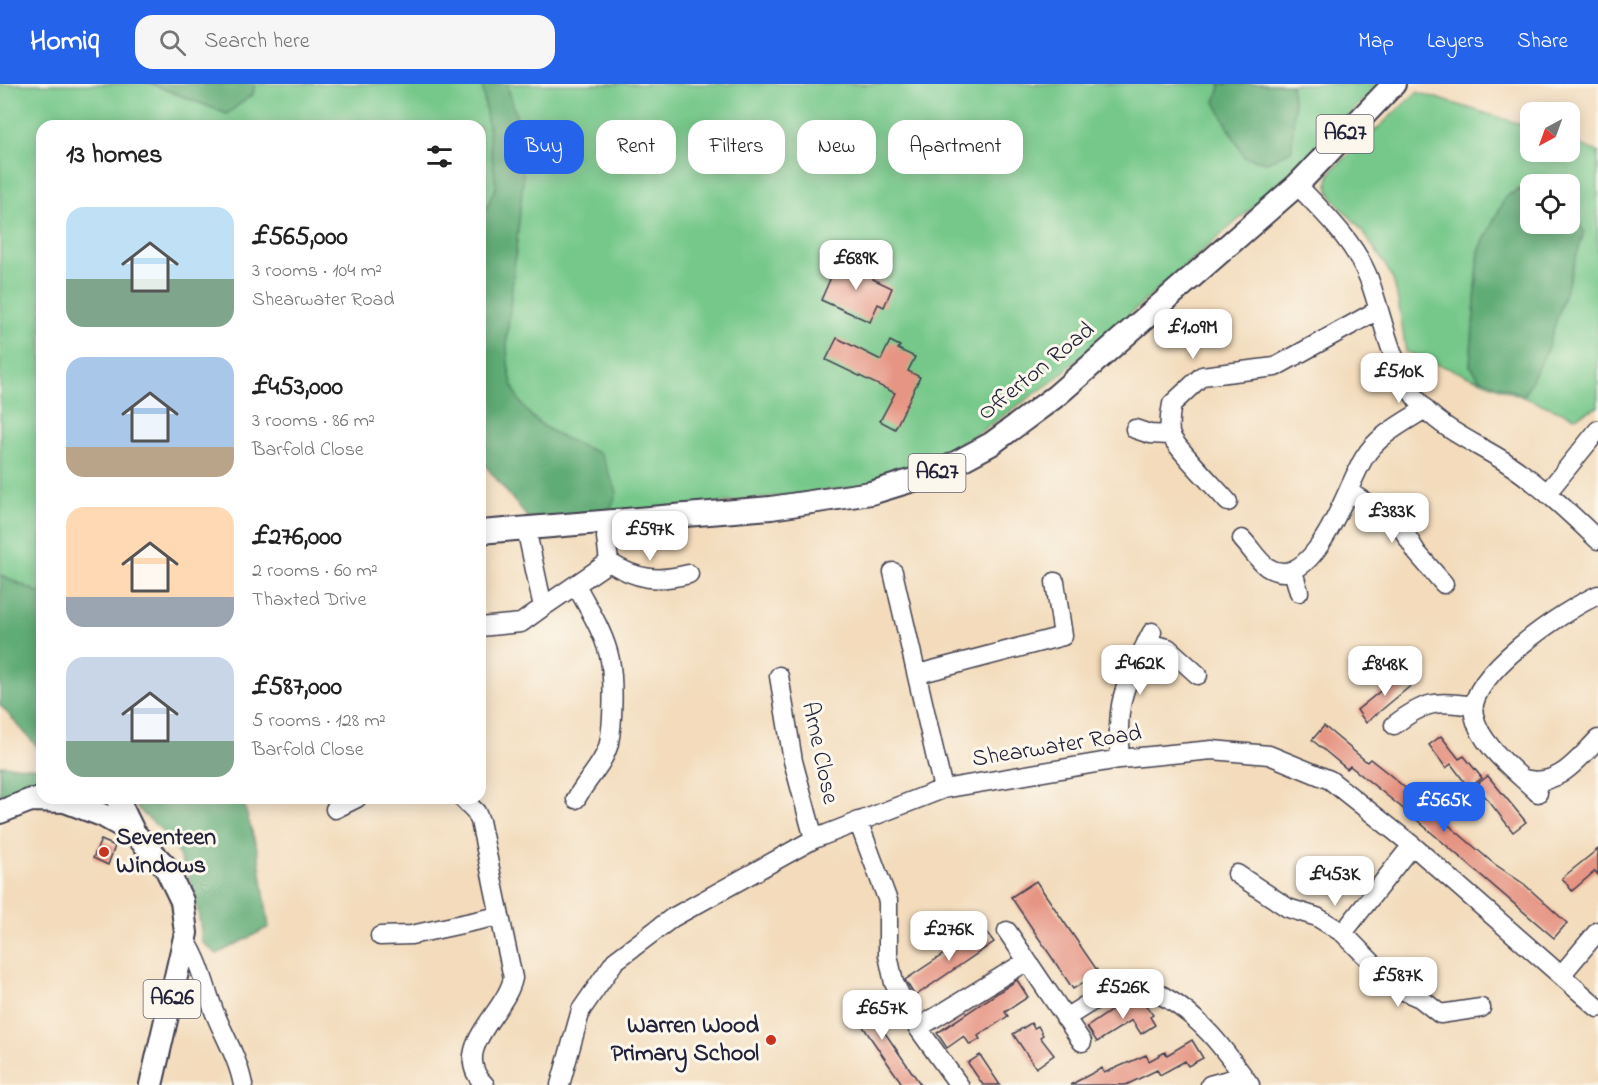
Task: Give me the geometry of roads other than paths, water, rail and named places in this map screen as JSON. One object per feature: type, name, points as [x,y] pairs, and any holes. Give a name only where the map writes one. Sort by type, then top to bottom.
[{"type":"main road","name":"Offerton Road","points":[[486,531],[771,508],[871,493],[939,472],[991,444],[1029,417],[1297,185],[1394,84]]},
{"type":"main road","name":"A626","points":[[0,812],[36,800]]},
{"type":"main road","name":"A626","points":[[87,804],[134,833],[165,866],[176,886],[185,912],[190,948],[151,1085]]},
{"type":"main road","points":[[120,804],[134,833]]},
{"type":"street","points":[[1297,185],[1348,242],[1368,277],[1403,380],[1425,409],[1455,433],[1505,462],[1547,493],[1598,540]]},
{"type":"street","points":[[1228,502],[1200,468],[1179,449],[1170,435],[1172,404],[1202,376],[1275,367],[1378,310]]},
{"type":"street","points":[[1242,539],[1266,567],[1280,571],[1293,571],[1306,564],[1317,550],[1364,457],[1387,434],[1425,409]]},
{"type":"street","points":[[1135,429],[1150,434],[1170,435]]},
{"type":"street","points":[[1547,493],[1598,430]]},
{"type":"street","points":[[1348,491],[1400,525],[1417,553],[1444,584]]},
{"type":"street","points":[[526,528],[543,607]]},
{"type":"street","points":[[606,537],[609,561],[626,573],[647,580],[670,579],[689,573]]},
{"type":"street","points":[[486,626],[520,623],[609,561]]},
{"type":"street","points":[[1293,571],[1299,592]]},
{"type":"street","points":[[892,572],[918,674],[943,789]]},
{"type":"street","points":[[918,674],[1063,636],[1055,582]]},
{"type":"street","points":[[576,585],[598,628],[610,660],[612,704],[609,744],[600,764],[576,799]]},
{"type":"street","points":[[1538,793],[1486,739],[1478,726],[1473,706],[1479,689],[1490,675],[1539,630],[1578,604],[1598,595]]},
{"type":"street","points":[[1120,759],[1117,723],[1121,693],[1149,637],[1168,648],[1198,675]]},
{"type":"street","name":"Arne Close","points":[[779,676],[794,761],[814,839]]},
{"type":"street","points":[[1402,722],[1421,706],[1435,702],[1473,706]]},
{"type":"street","points":[[1524,779],[1536,782],[1558,777],[1598,739]]},
{"type":"street","name":"Shearwater Road","points":[[560,1085],[581,1010],[615,962],[672,918],[814,839],[943,789],[1120,759],[1212,750],[1269,755],[1330,780],[1412,845],[1562,974],[1598,1008]]},
{"type":"street","points":[[334,808],[343,804]]},
{"type":"street","points":[[470,804],[480,821],[513,978],[505,1002],[475,1043],[471,1056],[474,1070],[485,1085]]},
{"type":"street","points":[[858,821],[888,902],[888,955],[894,983],[918,1028],[959,1085]]},
{"type":"street","points":[[1343,933],[1412,845]]},
{"type":"street","points":[[1237,874],[1288,908],[1317,917],[1343,933],[1397,988],[1420,998],[1440,1014],[1480,1008]]},
{"type":"street","points":[[380,936],[411,935],[499,916]]},
{"type":"street","points":[[1007,931],[1082,1042]]},
{"type":"street","points":[[1562,974],[1598,931]]},
{"type":"street","points":[[190,948],[214,1011],[238,1062],[243,1085]]},
{"type":"street","points":[[918,1028],[1027,961]]},
{"type":"street","points":[[1065,1018],[1128,986],[1141,987],[1191,1013],[1216,1038],[1247,1080],[1210,1085]]},
{"type":"place","name":"Seventeen Windows","points":[[104,852]]},
{"type":"place","name":"Warren Wood Primary School","points":[[771,1040]]}]
